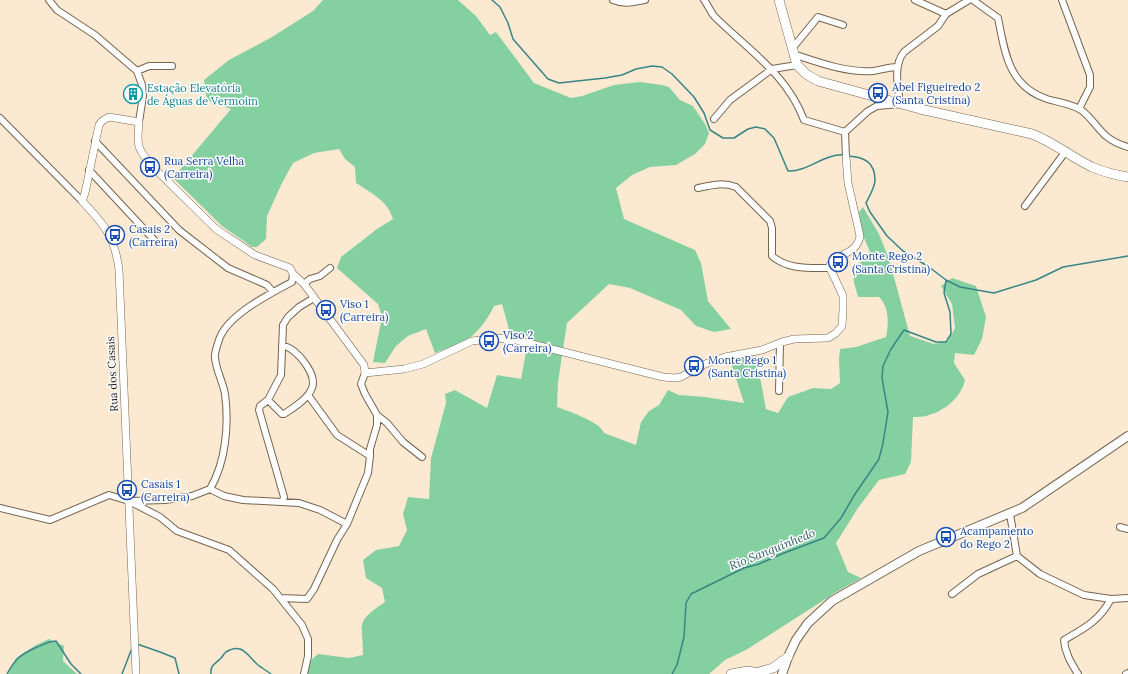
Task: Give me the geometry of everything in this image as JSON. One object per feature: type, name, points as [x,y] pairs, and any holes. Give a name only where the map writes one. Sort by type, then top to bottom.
[{"type":"main road","points":[[779,0],[797,65],[806,74],[818,80],[900,104],[1032,134],[1048,140],[1092,167],[1111,174],[1128,177]]},
{"type":"main road","points":[[782,674],[796,640],[808,623],[832,601],[918,551],[1022,508],[1128,436]]},
{"type":"main road","points":[[731,674],[748,671],[762,673],[773,668],[788,657]]},
{"type":"street","points":[[49,0],[57,10],[95,36],[137,71],[142,85],[143,96],[137,141],[142,154],[151,165],[216,229],[255,255],[290,268],[293,274],[304,284],[364,365],[364,373],[361,384],[377,415],[387,423],[403,442],[422,458]]},
{"type":"street","points":[[613,0],[620,3],[629,4],[645,0]]},
{"type":"street","points":[[704,0],[713,14],[772,69],[795,98],[804,120],[845,132]]},
{"type":"street","points":[[915,0],[946,14]]},
{"type":"street","points":[[845,132],[877,106],[900,104],[897,66],[900,57],[904,52],[938,26],[946,14],[969,0]]},
{"type":"street","points":[[973,0],[998,18],[1004,47],[1014,74],[1023,86],[1044,98],[1079,109],[1087,114],[1107,137],[1128,147]]},
{"type":"street","points":[[1062,0],[1090,75],[1090,87],[1079,109]]},
{"type":"street","points":[[843,25],[818,17],[792,50],[826,65],[850,70],[872,71],[897,66]]},
{"type":"street","points":[[714,119],[730,100],[772,69],[797,65]]},
{"type":"street","points":[[137,71],[149,66],[172,66]]},
{"type":"street","points":[[82,201],[99,125],[102,121],[109,117],[139,122]]},
{"type":"street","name":"Rua dos Casais","points":[[0,118],[82,201],[106,229],[112,241],[118,261],[136,674]]},
{"type":"street","points":[[830,268],[832,263],[852,250],[859,243],[860,236],[848,183],[845,132]]},
{"type":"street","points":[[95,141],[179,230],[228,268],[267,285],[273,292]]},
{"type":"street","points":[[1025,206],[1066,152]]},
{"type":"street","points":[[89,170],[157,243]]},
{"type":"street","points":[[698,188],[720,183],[729,184],[736,187],[770,220],[772,228],[772,256],[777,260],[802,268],[830,268]]},
{"type":"street","points":[[304,284],[310,279],[320,276],[330,268]]},
{"type":"street","points":[[364,373],[404,369],[423,364],[472,341],[497,338],[516,340],[663,377],[682,377],[705,364],[725,357],[762,350],[794,339],[828,338],[836,333],[842,326],[844,310],[843,296],[830,268]]},
{"type":"street","points":[[129,501],[165,500],[192,496],[210,489],[217,478],[224,453],[227,413],[225,392],[214,357],[221,334],[234,318],[273,292],[292,282],[293,274]]},
{"type":"street","points":[[283,501],[284,497],[259,410],[260,406],[268,400],[281,375],[283,325],[288,317],[299,307],[314,298]]},
{"type":"street","points":[[779,391],[780,343]]},
{"type":"street","points":[[268,400],[282,414],[284,414],[308,395],[312,388],[312,379],[306,364],[291,348],[282,345]]},
{"type":"street","points":[[308,395],[337,435],[370,456]]},
{"type":"street","points":[[280,598],[307,599],[314,590],[337,540],[347,524],[368,473],[370,448],[377,425],[377,415]]},
{"type":"street","points":[[210,489],[224,496],[244,500],[299,503],[320,510],[347,524]]},
{"type":"street","points":[[0,508],[50,520],[109,495],[129,501],[160,517],[177,531],[230,550],[273,589],[302,624],[308,639],[308,656],[304,674]]},
{"type":"street","points":[[1010,514],[1017,556],[1040,574],[1084,594],[1111,599],[1128,598]]},
{"type":"street","points":[[1120,527],[1128,529]]},
{"type":"street","points":[[952,594],[978,574],[1017,556]]},
{"type":"street","points":[[1078,674],[1064,649],[1064,640],[1088,626],[1105,612],[1111,599]]},
{"type":"green space","points":[[323,0],[458,0],[476,16],[490,35],[496,32],[534,83],[571,98],[582,96],[614,85],[640,82],[662,85],[669,87],[680,100],[693,106],[705,124],[709,133],[705,144],[695,154],[676,165],[650,167],[632,175],[616,188],[624,219],[695,250],[701,263],[708,301],[731,329],[714,332],[696,326],[681,310],[630,288],[609,284],[567,323],[558,382],[557,407],[591,421],[602,429],[604,433],[636,445],[641,422],[649,411],[659,405],[668,390],[679,395],[744,403],[730,360],[756,356],[766,409],[778,413],[788,397],[813,388],[831,389],[840,383],[840,349],[856,347],[886,337],[887,332],[888,321],[885,306],[882,301],[879,297],[858,297],[854,283],[853,269],[870,252],[862,233],[859,212],[863,207],[879,234],[889,259],[910,336],[934,344],[948,341],[955,328],[952,304],[941,286],[952,278],[976,286],[986,317],[982,339],[974,355],[955,353],[954,363],[965,380],[960,392],[952,402],[941,410],[925,416],[913,417],[911,462],[905,474],[879,480],[858,508],[836,543],[848,572],[861,578],[746,650],[725,660],[709,674],[307,674],[311,660],[318,654],[349,658],[363,655],[362,624],[364,619],[368,614],[385,602],[382,588],[366,578],[363,560],[376,550],[399,546],[407,530],[403,514],[408,497],[429,499],[431,458],[446,403],[445,394],[455,390],[487,408],[497,375],[521,379],[529,336],[510,333],[502,304],[494,306],[479,329],[469,339],[459,344],[435,353],[426,329],[408,336],[396,346],[385,363],[373,362],[382,317],[378,304],[337,268],[341,257],[377,229],[393,219],[391,213],[383,202],[356,183],[355,167],[345,159],[339,149],[314,153],[293,163],[267,216],[266,239],[257,247],[252,247],[222,226],[173,178],[231,109],[209,101],[206,95],[204,80],[229,60],[272,37],[313,11]]},
{"type":"green space","points":[[49,639],[64,646],[63,661],[77,674],[8,674],[16,658],[36,645]]},
{"type":"waterway","points":[[492,0],[500,7],[508,23],[513,39],[548,79],[559,83],[622,75],[636,69],[652,66],[662,67],[672,74],[694,97],[704,113],[710,130],[723,138],[734,138],[748,129],[756,127],[765,129],[774,138],[788,171],[802,169],[823,159],[837,155],[845,155]]},
{"type":"waterway","points":[[848,156],[864,159],[873,169],[875,183],[866,203],[870,212],[887,236],[903,251],[929,267],[946,280]]},
{"type":"waterway","name":"Rio Sanguinhedo","points":[[672,674],[677,665],[684,637],[686,603],[691,594],[744,568],[759,564],[824,538],[841,518],[855,494],[879,459],[888,412],[882,378],[883,366],[891,349],[904,330],[936,342],[946,342],[951,334],[950,312],[944,293],[946,280],[960,287],[994,293],[1036,280],[1063,267],[1128,256]]},
{"type":"waterway","name":"Rio Sanguinhedo","points":[[7,674],[15,661],[22,655],[45,643],[56,641],[71,664],[81,674]]},
{"type":"waterway","name":"Rio Sanguinhedo","points":[[137,644],[175,658],[179,674]]},
{"type":"waterway","name":"Rio Sanguinhedo","points":[[122,674],[132,648]]},
{"type":"waterway","name":"Rio Sanguinhedo","points":[[211,674],[212,667],[225,653],[236,648],[244,651],[258,665],[271,674]]},
{"type":"place","name":"Abel Figueiredo 2 (Santa Cristina)","points":[[878,93]]},
{"type":"place","name":"Estação Elevatória de Águas de Vermoim","points":[[133,94]]},
{"type":"place","name":"Rua Serra Velha (Carreira)","points":[[150,167]]},
{"type":"place","name":"Casais 2 (Carreira)","points":[[115,235]]},
{"type":"place","name":"Monte Rego 2 (Santa Cristina)","points":[[838,262]]},
{"type":"place","name":"Viso 1 (Carreira)","points":[[326,310]]},
{"type":"place","name":"Viso 2 (Carreira)","points":[[489,341]]},
{"type":"place","name":"Monte Rego 1 (Santa Cristina)","points":[[694,366]]},
{"type":"place","name":"Casais 1 (Carreira)","points":[[127,490]]},
{"type":"place","name":"Acampamento do Rego 2","points":[[946,537]]}]
